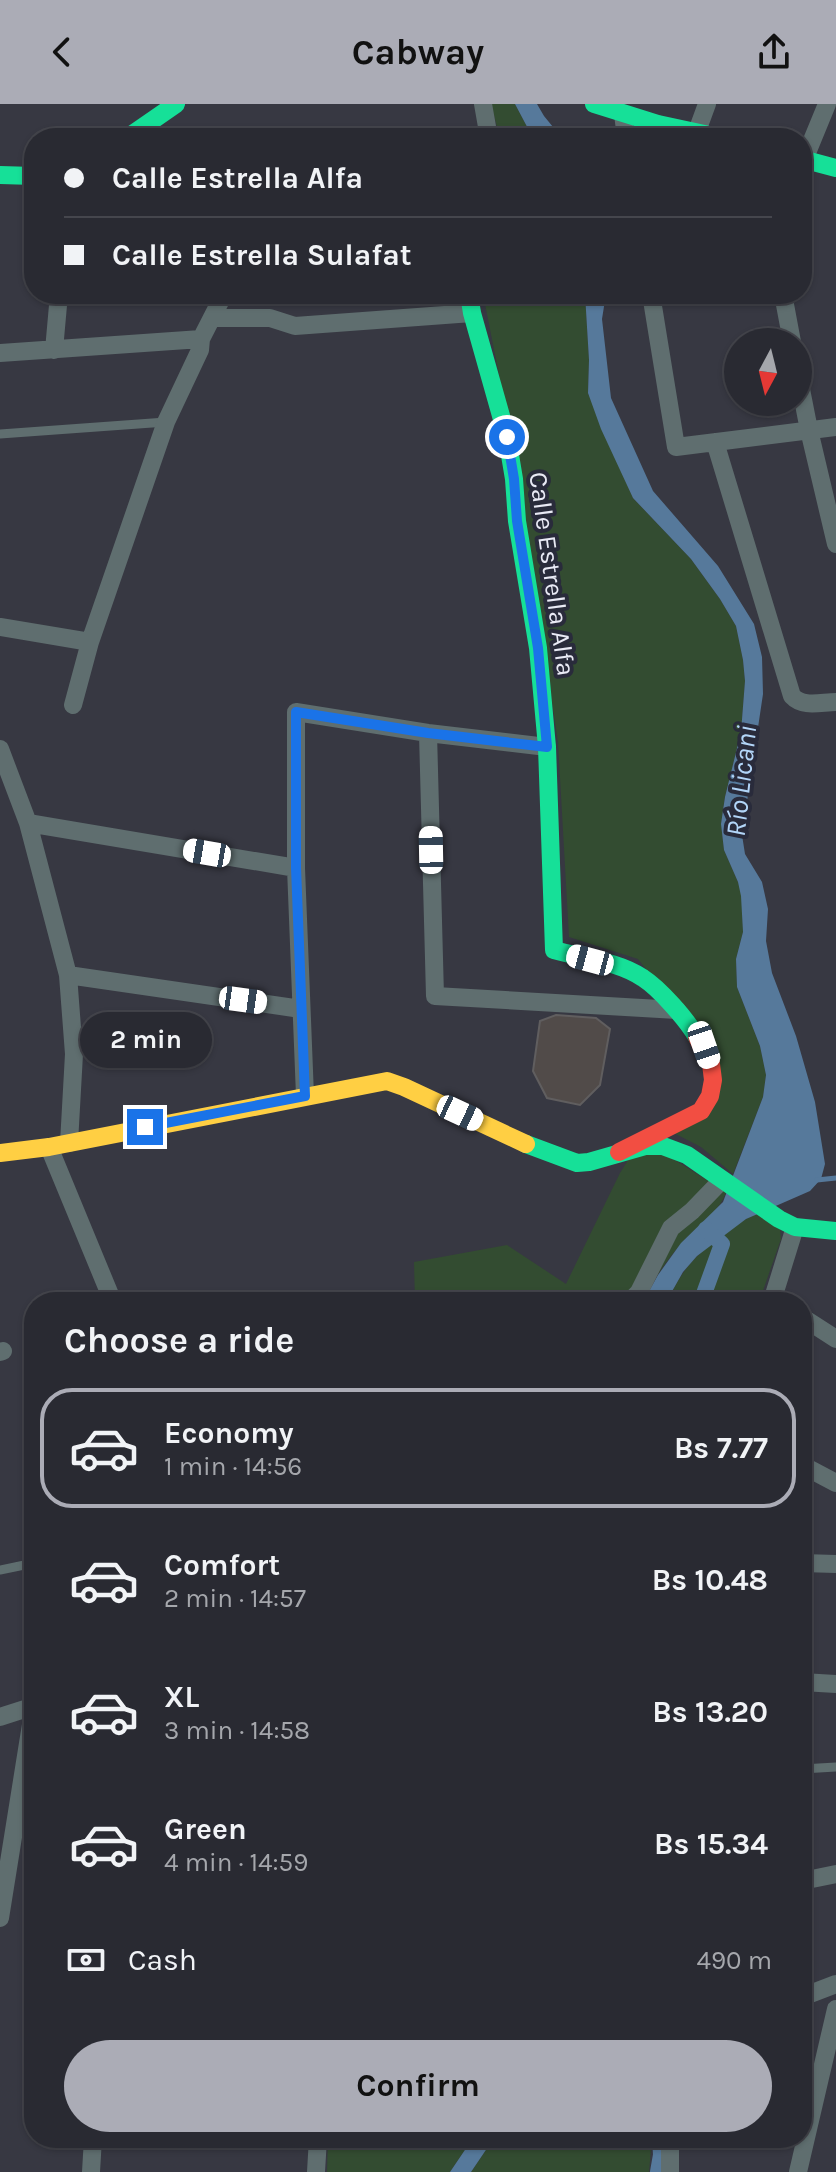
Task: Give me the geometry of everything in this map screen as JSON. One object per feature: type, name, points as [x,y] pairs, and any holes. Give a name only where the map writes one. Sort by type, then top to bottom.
[{"type":"street","points":[[141,128],[175,104]]},
{"type":"street","points":[[483,104],[487,128]]},
{"type":"street","points":[[594,104],[674,128]]},
{"type":"street","points":[[698,128],[707,104]]},
{"type":"street","points":[[812,139],[827,104]]},
{"type":"street","points":[[623,114],[625,128]]},
{"type":"street","points":[[812,162],[836,168]]},
{"type":"street","points":[[0,175],[24,176]]},
{"type":"street","points":[[54,350],[58,304]]},
{"type":"street","points":[[73,705],[90,642],[166,422],[219,304]]},
{"type":"street","name":"Calle Estrella Alfa","points":[[471,304],[507,437],[538,648],[547,747],[554,950],[641,975],[677,1010],[704,1045],[712,1068],[713,1088],[708,1103],[701,1111],[619,1152]]},
{"type":"street","points":[[653,304],[676,447],[836,427]]},
{"type":"street","points":[[785,304],[789,328]]},
{"type":"street","points":[[212,318],[270,318],[295,326],[472,313]]},
{"type":"street","points":[[0,353],[201,339]]},
{"type":"street","points":[[806,416],[836,544]]},
{"type":"street","points":[[715,442],[792,696],[797,702],[804,703],[836,702]]},
{"type":"street","points":[[0,627],[90,642]]},
{"type":"street","points":[[305,1096],[296,868],[296,712],[428,733],[547,747]]},
{"type":"street","points":[[428,733],[435,996],[677,1010]]},
{"type":"street","points":[[0,749],[28,823],[68,975],[74,1054],[69,1143]]},
{"type":"street","points":[[28,823],[296,868]]},
{"type":"street","points":[[68,975],[301,1009]]},
{"type":"street","points":[[0,1153],[49,1147],[387,1081],[564,1160],[589,1162],[645,1146],[663,1146],[687,1155],[787,1223],[836,1231]]},
{"type":"street","points":[[49,1147],[109,1292]]},
{"type":"street","points":[[639,1292],[671,1228],[725,1182]]},
{"type":"street","points":[[776,1292],[787,1223]]},
{"type":"street","points":[[812,1323],[836,1339]]},
{"type":"street","points":[[812,1470],[836,1483]]},
{"type":"street","points":[[812,1563],[836,1564]]},
{"type":"street","points":[[812,1683],[836,1684]]},
{"type":"street","points":[[0,1717],[24,1709]]},
{"type":"street","points":[[0,1918],[24,1770]]},
{"type":"street","points":[[15,1827],[24,1827]]},
{"type":"street","points":[[812,1879],[836,1874]]},
{"type":"street","points":[[812,1993],[836,1984]]},
{"type":"street","points":[[812,2112],[836,2009]]},
{"type":"street","points":[[91,2172],[92,2148]]},
{"type":"street","points":[[316,2172],[317,2148]]},
{"type":"street","points":[[670,2148],[670,2172]]},
{"type":"street","points":[[798,2172],[804,2148]]},
{"type":"lane","points":[[0,434],[166,422]]},
{"type":"lane","points":[[0,1570],[24,1565]]},
{"type":"lane","points":[[812,1768],[836,1767]]},
{"type":"green space","points":[[491,104],[515,104],[528,128],[497,128]]},
{"type":"green space","points":[[485,304],[586,304],[588,393],[633,498],[691,559],[720,599],[736,626],[743,660],[745,681],[741,732],[721,824],[724,850],[742,896],[743,932],[736,959],[737,987],[760,1046],[766,1075],[763,1097],[733,1174],[701,1147],[668,1130],[720,1090],[661,988],[638,959],[569,937],[558,742],[515,455]]},
{"type":"green space","points":[[654,1147],[726,1192],[712,1214],[670,1257],[648,1292],[415,1292],[414,1262],[507,1245],[566,1284],[620,1173],[635,1149]]},
{"type":"green space","points":[[756,1214],[780,1227],[781,1239],[762,1292],[672,1292],[700,1253]]},
{"type":"green space","points":[[328,2148],[466,2148],[450,2172],[327,2172]]},
{"type":"green space","points":[[487,2148],[651,2148],[649,2172],[471,2172]]},
{"type":"water","points":[[515,104],[537,104],[554,128],[528,128]]},
{"type":"water","name":"Río Licani","points":[[586,304],[604,304],[602,319],[611,398],[653,491],[718,566],[754,624],[762,657],[763,694],[742,835],[745,854],[762,882],[768,909],[766,941],[772,973],[796,1036],[815,1102],[825,1164],[821,1179],[810,1191],[746,1219],[697,1256],[672,1292],[649,1292],[681,1243],[723,1202],[763,1097],[766,1075],[760,1046],[737,987],[736,959],[743,932],[741,896],[724,850],[721,824],[741,732],[745,681],[736,626],[720,599],[691,559],[633,498],[588,393]]},
{"type":"water","points":[[466,2148],[487,2148],[471,2172],[450,2172]]},
{"type":"building","points":[[556,1015],[596,1018],[610,1029],[600,1085],[580,1105],[547,1098],[533,1071],[540,1021]]},
{"type":"waterway","points":[[817,1180],[836,1178]]},
{"type":"waterway","points":[[705,1292],[722,1244],[706,1229]]},
{"type":"waterway","points":[[658,2172],[661,2148]]},
{"type":"traffic: fast","points":[[141,128],[176,104]]},
{"type":"traffic: fast","points":[[594,104],[677,128]]},
{"type":"traffic: fast","points":[[812,162],[836,168]]},
{"type":"traffic: fast","points":[[0,175],[24,176]]},
{"type":"traffic: fast","points":[[471,304],[507,437],[538,648],[547,747],[554,950],[611,964],[643,978],[672,1005],[697,1037]]},
{"type":"traffic: fast","points":[[526,1144],[577,1163],[645,1146],[663,1146],[687,1155],[795,1227],[836,1231]]},
{"type":"traffic: slow","points":[[0,1153],[49,1147],[387,1081],[526,1144]]},
{"type":"traffic: jam","points":[[619,1152],[701,1111],[710,1096],[713,1080],[711,1064],[697,1037]]},
{"type":"route","points":[[145,1127],[305,1096],[296,868],[296,712],[428,733],[547,747],[538,648],[507,437]]}]
